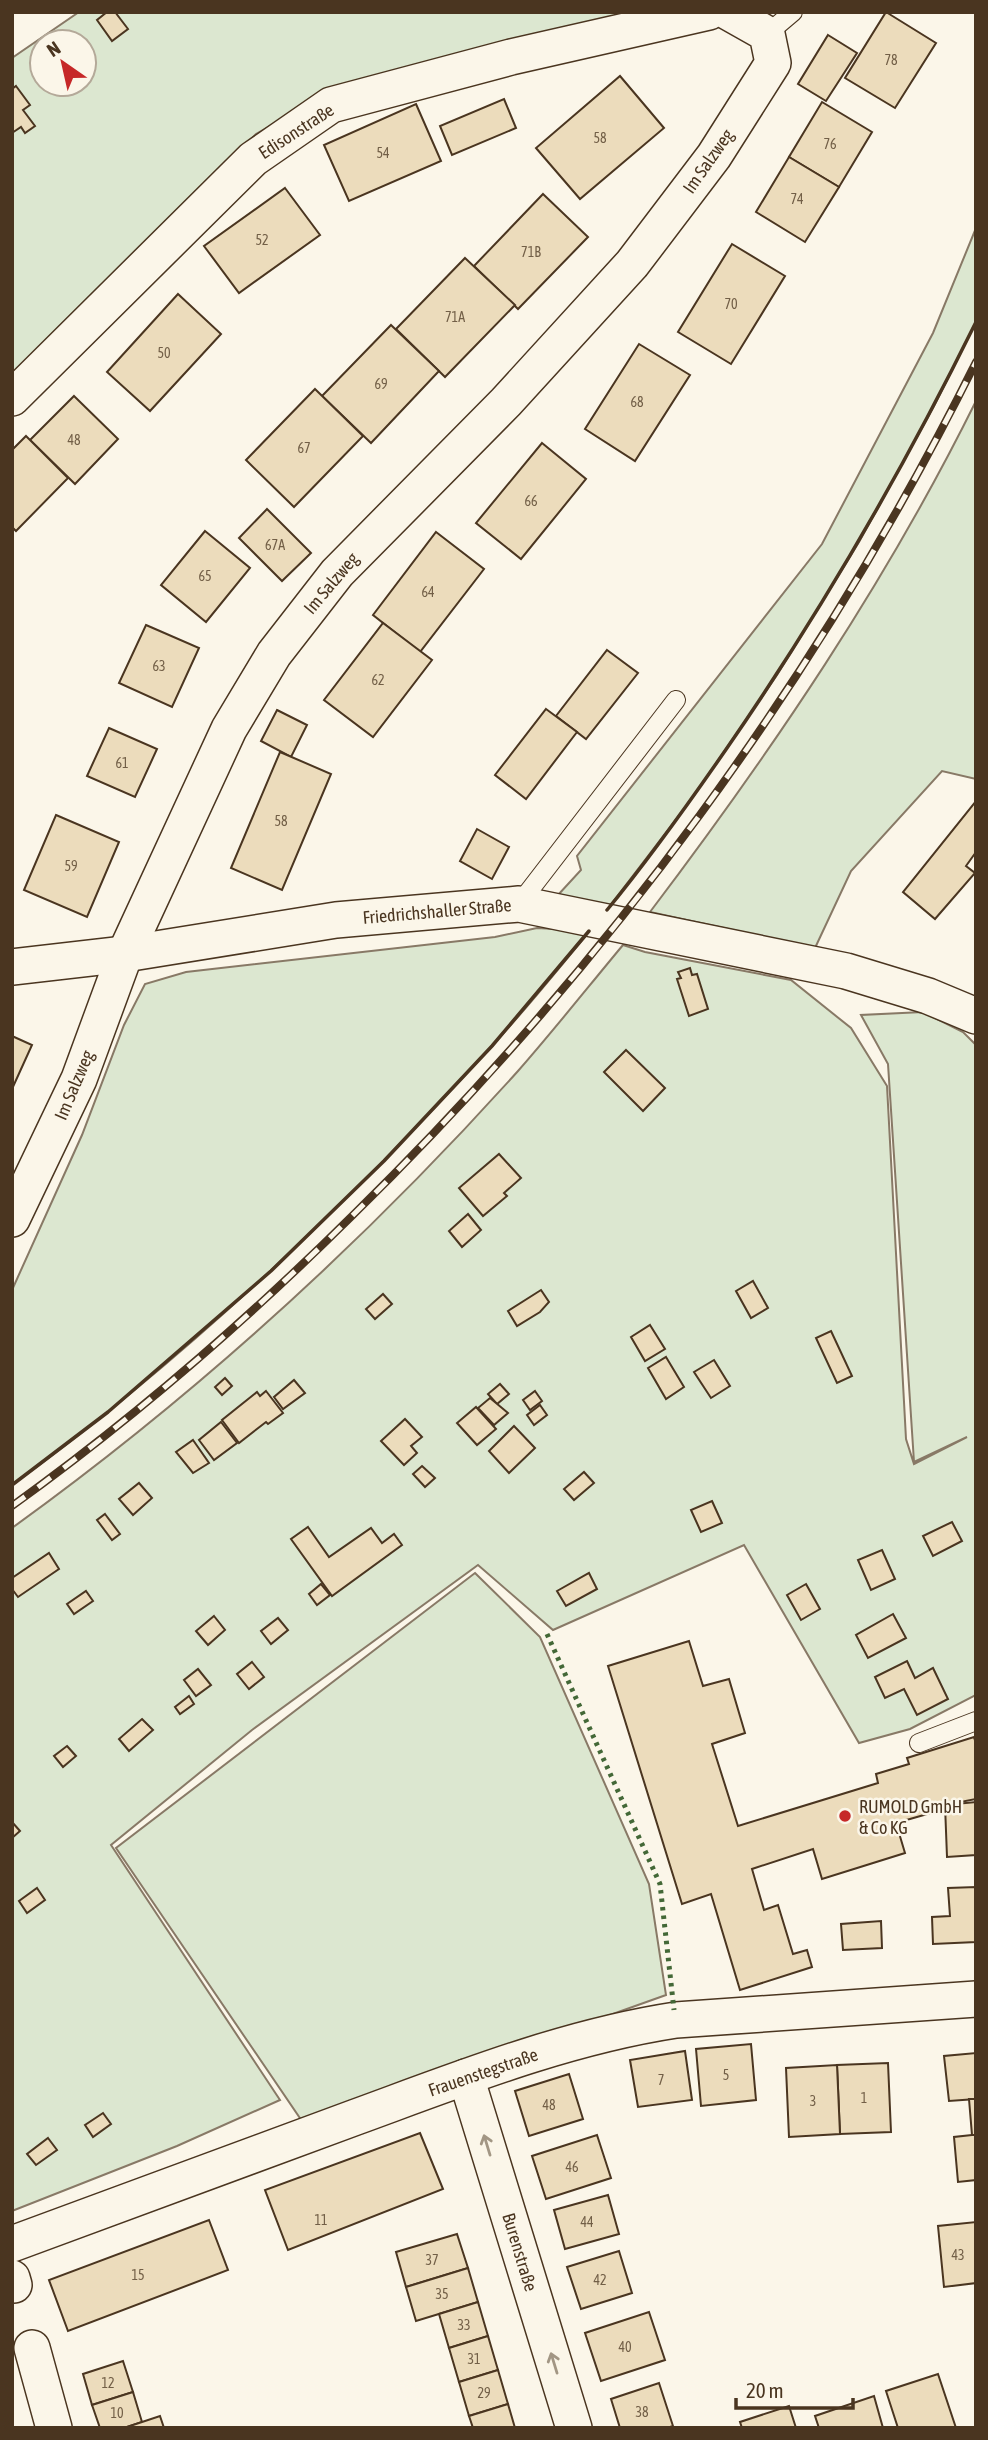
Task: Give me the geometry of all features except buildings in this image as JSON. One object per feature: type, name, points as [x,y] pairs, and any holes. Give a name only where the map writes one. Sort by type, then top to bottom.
[{"type":"street","name":"Edisonstraße","points":[[12,398],[253,159],[331,105],[510,57],[709,12]]},
{"type":"street","points":[[728,12],[780,23]]},
{"type":"street","name":"Im Salzweg","points":[[12,1219],[79,1079],[125,954],[229,729],[274,654],[337,573],[506,402],[632,264],[714,156],[773,63],[780,23]]},
{"type":"street","name":"Friedrichshaller Straße","points":[[12,967],[125,954],[336,920],[519,904],[846,971],[928,996],[976,1016]]},
{"type":"street","name":"Frauenstegstraße","points":[[12,2244],[466,2077],[560,2046],[641,2025],[664,2021],[976,1999]]},
{"type":"street","name":"Burenstraße","points":[[466,2077],[574,2428]]},
{"type":"street","points":[[32,2348],[54,2428]]},
{"type":"lane","points":[[519,904],[676,699]]},
{"type":"lane","points":[[919,1743],[976,1721]]},
{"type":"green space","points":[[79,12],[683,12],[336,89],[256,134],[12,384],[12,58],[28,47],[28,98],[98,98],[98,28],[56,28]]},
{"type":"green space","points":[[976,228],[976,322],[934,406],[859,542],[777,675],[690,801],[609,907],[558,895],[581,870],[577,856],[822,544],[933,333]]},
{"type":"green space","points":[[976,401],[976,779],[942,771],[851,871],[815,948],[650,912],[740,790],[825,664],[904,535]]},
{"type":"green space","points":[[537,928],[590,931],[503,1034],[379,1166],[321,1223],[202,1333],[140,1386],[12,1485],[12,1290],[82,1135],[124,1025],[145,984],[186,972],[495,937]]},
{"type":"green space","points":[[623,945],[645,952],[791,980],[851,1028],[887,1086],[906,1439],[914,1464],[967,1437],[914,1462],[888,1064],[861,1015],[923,1012],[963,1032],[976,1045],[976,1695],[910,1729],[859,1743],[744,1545],[553,1630],[478,1565],[252,1730],[111,1845],[280,2100],[177,2146],[12,2211],[12,1528],[147,1425],[213,1370],[340,1255],[401,1195],[518,1071]]},
{"type":"green space","points":[[475,1573],[540,1637],[649,1884],[666,1995],[304,2124],[116,1848]]},
{"type":"railway","points":[[12,1506],[145,1404],[230,1331],[352,1216],[445,1121],[534,1023],[619,921],[700,815],[776,707],[847,595],[914,480],[976,362]]},
{"type":"hedge","points":[[547,1634],[660,1884],[674,2010]]},
{"type":"wall","points":[[607,910],[698,789],[795,645],[890,486],[976,322]]},
{"type":"wall","points":[[12,1485],[108,1412],[271,1271],[384,1161],[492,1046],[589,931]]},
{"type":"place","name":"RUMOLD GmbH & Co KG","points":[[845,1816]]}]
